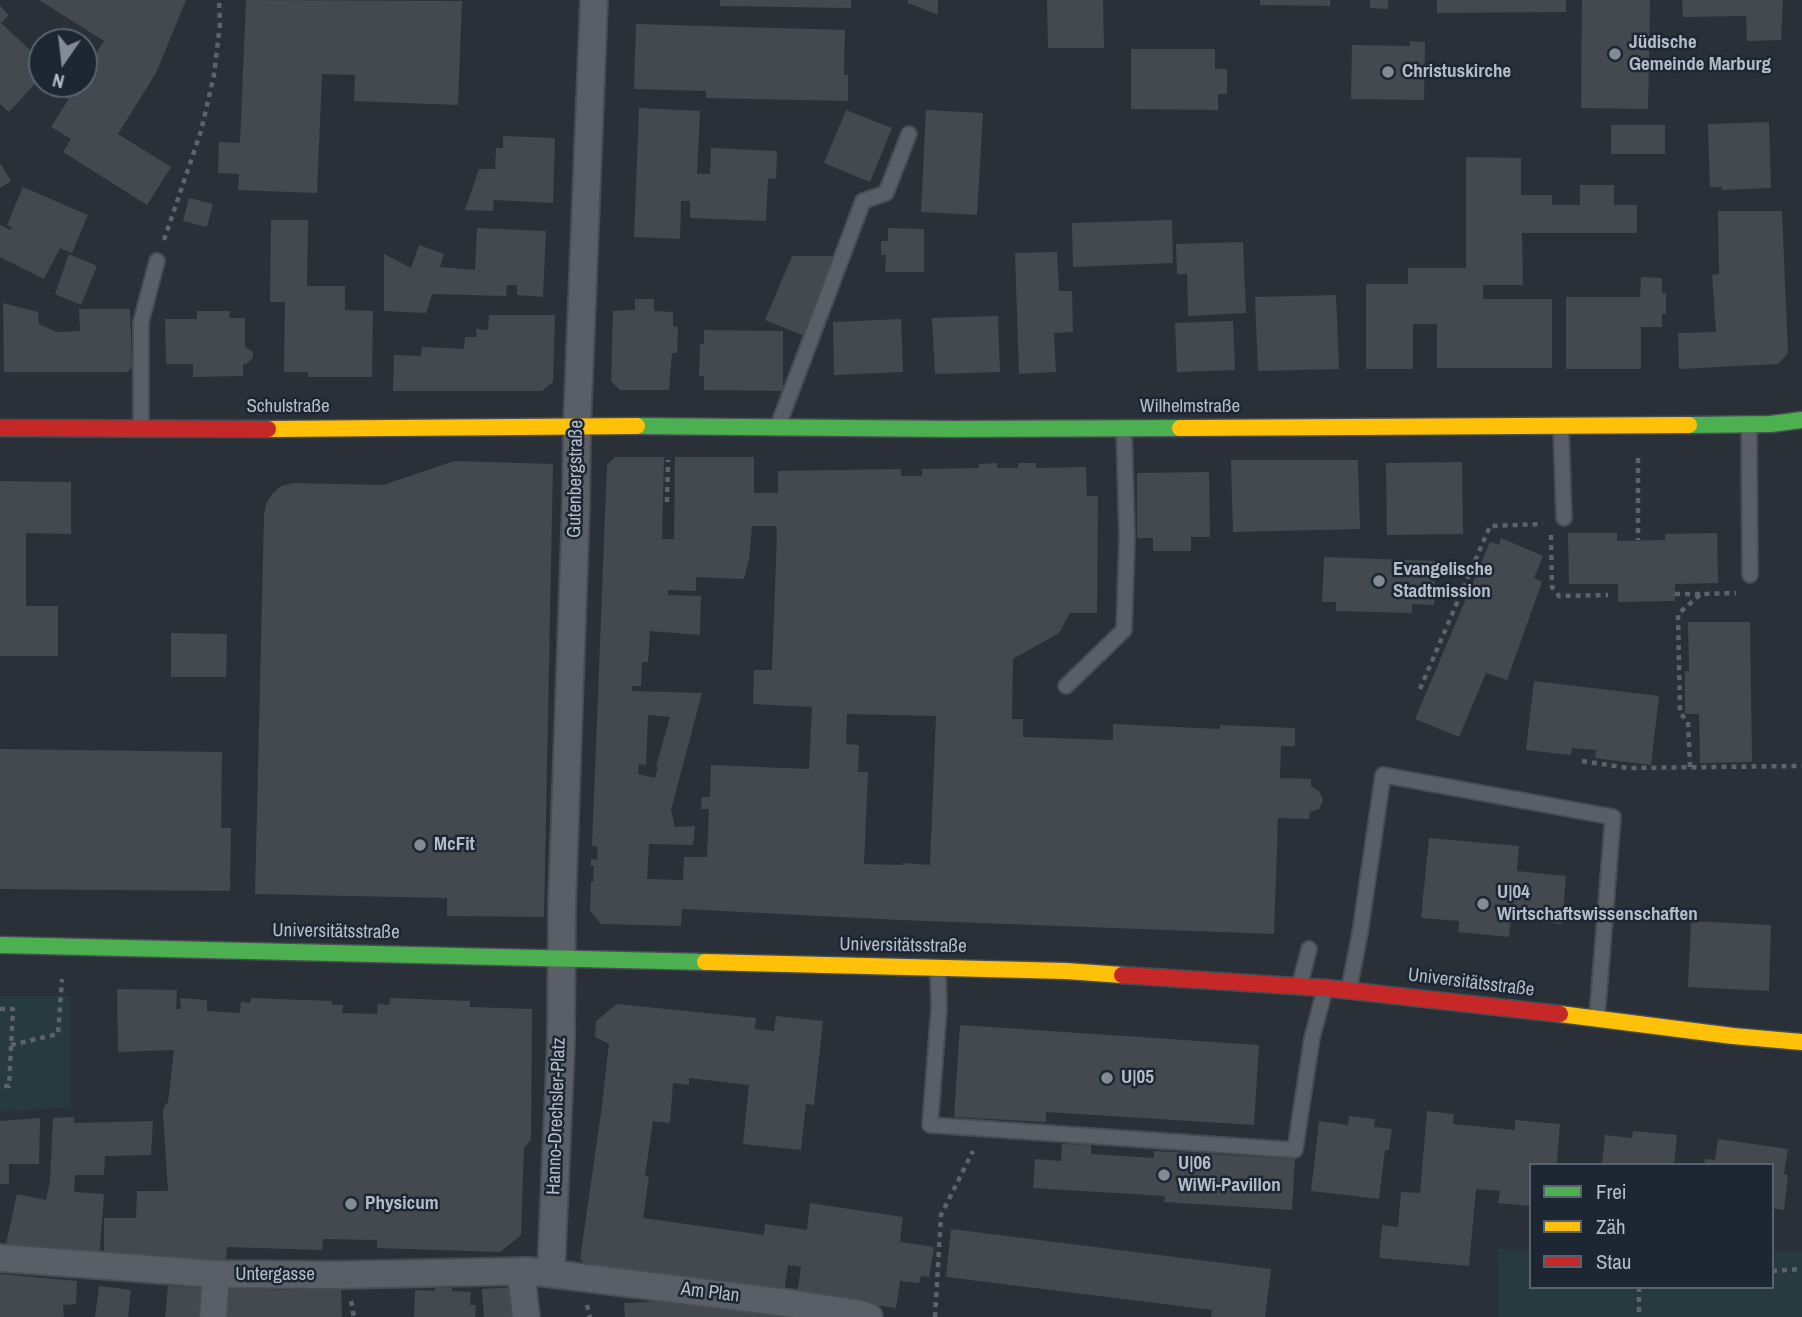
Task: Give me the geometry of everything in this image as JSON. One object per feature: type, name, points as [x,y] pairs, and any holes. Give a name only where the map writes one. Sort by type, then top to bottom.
[{"type":"main road","name":"Wilhelmstraße","points":[[577,426],[1561,426],[1771,424],[1802,420]]},
{"type":"main road","name":"Schulstraße","points":[[0,428],[577,426]]},
{"type":"main road","name":"Universitätsstraße","points":[[0,945],[1066,971],[1349,990],[1802,1042]]},
{"type":"street","name":"Gutenbergstraße","points":[[562,959],[577,426],[594,0]]},
{"type":"street","name":"Hanno-Drechsler-Platz","points":[[551,1273],[562,959]]},
{"type":"street","name":"Untergasse","points":[[0,1258],[216,1274],[551,1273]]},
{"type":"street","points":[[521,1271],[526,1317]]},
{"type":"street","name":"Am Plan","points":[[551,1273],[788,1303],[869,1317]]},
{"type":"street","points":[[213,1317],[216,1274]]},
{"type":"lane","points":[[778,428],[863,201],[886,193],[909,135]]},
{"type":"lane","points":[[141,428],[141,321],[157,261]]},
{"type":"lane","points":[[1749,424],[1750,575]]},
{"type":"lane","points":[[1561,426],[1564,518]]},
{"type":"lane","points":[[1066,686],[1125,630],[1127,538],[1124,428]]},
{"type":"lane","points":[[1349,990],[1360,933],[1382,775],[1613,817],[1596,1020]]},
{"type":"lane","points":[[1299,986],[1309,948]]},
{"type":"lane","points":[[938,968],[939,1008],[930,1125],[1296,1150],[1312,1038],[1326,988]]},
{"type":"path","points":[[157,261],[201,131],[214,75],[219,0]]},
{"type":"path","points":[[1637,425],[1638,540]]},
{"type":"path","points":[[1420,689],[1490,526],[1551,524],[1552,587],[1559,596],[1608,595]]},
{"type":"path","points":[[1675,594],[1746,593],[1745,575],[1750,575]]},
{"type":"path","points":[[1690,767],[1688,722],[1680,713],[1678,614],[1702,594]]},
{"type":"path","points":[[1582,761],[1628,768],[1802,766]]},
{"type":"path","points":[[11,1045],[58,1034],[64,947]]},
{"type":"path","points":[[0,1009],[13,1009],[9,1086],[0,1086]]},
{"type":"path","points":[[935,1317],[941,1215],[984,1128]]},
{"type":"path","points":[[1774,1271],[1802,1269]]},
{"type":"path","points":[[1639,1289],[1639,1317]]},
{"type":"green space","points":[[0,996],[70,996],[70,1107],[0,1112]]},
{"type":"green space","points":[[1498,1249],[1529,1249],[1529,1289],[1774,1289],[1774,1251],[1802,1251],[1802,1317],[1499,1317]]},
{"type":"building","points":[[39,0],[186,0],[156,73],[118,134],[171,167],[147,205],[63,152],[71,139],[51,127],[69,98],[98,98],[98,51],[104,41],[98,37],[98,28],[83,28]]},
{"type":"building","points":[[246,0],[462,1],[458,105],[354,101],[355,75],[322,74],[317,193],[238,190],[239,174],[218,173],[219,142],[240,143]]},
{"type":"building","points":[[720,0],[851,0],[851,8],[720,6]]},
{"type":"building","points":[[908,0],[938,0],[938,15],[908,3]]},
{"type":"building","points":[[1047,0],[1103,0],[1104,48],[1048,48]]},
{"type":"building","points":[[1260,0],[1330,0],[1330,6],[1260,5]]},
{"type":"building","points":[[1370,0],[1388,0],[1388,9],[1370,8]]},
{"type":"building","points":[[1437,0],[1566,0],[1566,12],[1437,13]]},
{"type":"building","name":"Jüdische Gemeinde Marburg","points":[[1582,0],[1650,0],[1648,109],[1581,108]]},
{"type":"building","points":[[1682,0],[1783,0],[1781,40],[1747,41],[1746,16],[1683,17]]},
{"type":"building","points":[[0,6],[9,15],[1,23],[28,48],[28,91],[9,112],[0,104]]},
{"type":"building","points":[[636,24],[845,30],[844,75],[848,75],[848,101],[706,98],[706,91],[634,89]]},
{"type":"building","name":"Christuskirche","points":[[1410,41],[1425,42],[1424,100],[1351,99],[1352,45],[1410,46]]},
{"type":"building","points":[[1131,49],[1215,49],[1215,69],[1227,69],[1227,94],[1218,94],[1218,110],[1131,109]]},
{"type":"building","points":[[639,108],[700,111],[697,174],[710,174],[711,148],[777,151],[776,179],[768,178],[766,221],[690,218],[690,201],[681,201],[680,239],[634,237]]},
{"type":"building","points":[[846,110],[892,128],[870,182],[824,163]]},
{"type":"building","points":[[926,110],[983,113],[977,215],[921,212]]},
{"type":"building","points":[[1769,122],[1771,188],[1722,190],[1722,187],[1710,187],[1708,124]]},
{"type":"building","points":[[1611,125],[1665,125],[1665,154],[1611,154]]},
{"type":"building","points":[[503,136],[555,138],[553,203],[494,200],[493,211],[465,210],[479,169],[495,169],[496,148],[503,148]]},
{"type":"building","points":[[1466,157],[1521,158],[1521,195],[1552,195],[1552,205],[1580,205],[1580,185],[1614,185],[1614,205],[1637,205],[1637,233],[1522,233],[1523,285],[1483,285],[1483,299],[1552,299],[1552,368],[1437,368],[1437,324],[1413,324],[1413,369],[1366,369],[1366,284],[1408,284],[1408,268],[1466,268]]},
{"type":"building","points":[[0,163],[11,181],[0,188]]},
{"type":"building","points":[[23,187],[88,215],[72,253],[60,248],[44,279],[0,257],[0,225],[11,230],[12,227],[7,225]]},
{"type":"building","points":[[189,198],[213,204],[207,227],[183,221]]},
{"type":"building","points":[[1718,211],[1782,211],[1788,353],[1778,364],[1679,369],[1678,333],[1716,332],[1712,275],[1719,274]]},
{"type":"building","points":[[271,220],[308,220],[307,286],[345,286],[345,310],[373,311],[372,377],[308,377],[308,372],[284,372],[285,302],[270,302]]},
{"type":"building","points":[[1172,220],[1173,263],[1073,267],[1072,223]]},
{"type":"building","points":[[477,228],[546,231],[543,297],[517,295],[517,285],[507,285],[506,296],[432,294],[426,313],[384,311],[384,254],[411,268],[419,245],[444,254],[440,267],[475,270]]},
{"type":"building","points":[[888,228],[924,229],[924,272],[885,272],[886,255],[881,255],[881,241],[888,241]]},
{"type":"building","points":[[1243,242],[1246,313],[1188,316],[1187,274],[1177,274],[1176,244]]},
{"type":"building","points":[[1057,252],[1059,291],[1072,291],[1073,332],[1054,333],[1056,372],[1019,374],[1015,253]]},
{"type":"building","points":[[69,254],[97,266],[81,305],[55,294]]},
{"type":"building","points":[[792,256],[837,256],[804,336],[765,320]]},
{"type":"building","points":[[1641,277],[1662,278],[1662,293],[1666,293],[1666,314],[1662,314],[1662,327],[1641,327],[1641,369],[1566,369],[1566,297],[1640,297]]},
{"type":"building","points":[[1336,295],[1339,369],[1258,371],[1255,297]]},
{"type":"building","points":[[635,299],[654,299],[654,311],[673,312],[673,326],[678,327],[677,353],[672,353],[669,390],[620,390],[611,381],[613,311],[635,310]]},
{"type":"building","points":[[3,303],[38,312],[39,324],[57,332],[80,331],[79,309],[130,309],[132,368],[127,372],[4,372]]},
{"type":"building","points":[[197,311],[230,311],[229,318],[245,318],[245,347],[253,352],[253,358],[243,364],[243,376],[193,377],[193,364],[166,364],[165,319],[197,319]]},
{"type":"building","points":[[489,315],[555,315],[553,382],[542,391],[393,391],[394,355],[421,356],[422,347],[464,349],[465,337],[477,337],[476,329],[488,330]]},
{"type":"building","points":[[998,316],[1000,372],[935,374],[932,318]]},
{"type":"building","points":[[901,319],[903,372],[834,375],[833,322]]},
{"type":"building","points":[[1233,321],[1235,370],[1177,372],[1175,323]]},
{"type":"building","points":[[704,330],[783,331],[783,391],[704,390],[704,376],[699,376],[700,344],[704,344]]},
{"type":"building","points":[[615,457],[664,457],[662,539],[674,539],[675,457],[754,457],[754,493],[778,493],[778,471],[901,469],[901,476],[922,476],[922,469],[979,468],[979,464],[997,463],[997,468],[1018,468],[1018,463],[1036,463],[1036,468],[1086,467],[1087,496],[1098,496],[1097,613],[1070,613],[1059,633],[1013,659],[1012,719],[1023,719],[1023,737],[1113,740],[1113,724],[1220,729],[1220,725],[1295,728],[1295,746],[1281,746],[1280,778],[1311,779],[1311,786],[1319,791],[1323,800],[1319,809],[1310,812],[1309,819],[1278,818],[1274,934],[682,909],[681,926],[601,924],[590,911],[594,866],[591,866],[591,859],[597,860],[598,847],[592,846],[607,465]],"holes":[[[752,526],[776,526],[777,533],[772,670],[754,670],[753,704],[812,707],[809,769],[711,765],[710,797],[702,797],[701,809],[709,809],[707,857],[684,857],[683,880],[647,879],[649,844],[693,845],[695,826],[675,827],[671,810],[702,693],[632,691],[632,686],[641,686],[642,662],[648,662],[650,631],[700,635],[701,596],[668,595],[668,590],[696,591],[696,577],[744,579]],[[847,714],[936,716],[930,865],[864,864],[868,772],[858,772],[859,745],[846,744]],[[648,715],[670,717],[655,778],[638,774],[639,764],[646,765]]]},
{"type":"building","points":[[1231,460],[1358,460],[1360,529],[1233,532]]},
{"type":"building","points":[[454,461],[553,464],[544,917],[447,916],[447,898],[255,894],[266,504],[281,486],[293,483],[383,485]]},
{"type":"building","points":[[1462,462],[1463,534],[1387,535],[1386,463]]},
{"type":"building","points":[[1209,472],[1210,537],[1191,537],[1191,551],[1153,551],[1153,538],[1137,538],[1137,473]]},
{"type":"building","points":[[0,481],[71,482],[71,534],[26,533],[26,606],[58,606],[58,656],[0,656]]},
{"type":"building","points":[[1568,533],[1617,533],[1617,541],[1665,540],[1665,534],[1717,533],[1718,583],[1675,584],[1675,601],[1618,602],[1618,584],[1569,584]]},
{"type":"building","points":[[1501,538],[1543,556],[1534,578],[1542,582],[1507,680],[1486,673],[1459,737],[1415,719],[1490,542],[1499,545]]},
{"type":"building","name":"Evangelische Stadtmission","points":[[1324,557],[1435,561],[1434,605],[1412,604],[1412,613],[1336,611],[1336,602],[1322,602]]},
{"type":"building","points":[[1688,622],[1750,622],[1752,762],[1700,763],[1699,714],[1685,714],[1685,671],[1689,671]]},
{"type":"building","points":[[171,633],[227,634],[226,677],[171,677]]},
{"type":"building","points":[[1534,681],[1659,696],[1651,765],[1595,758],[1596,750],[1572,748],[1571,755],[1526,750]]},
{"type":"building","points":[[0,749],[222,752],[221,828],[231,828],[230,891],[0,889]]},
{"type":"building","points":[[1429,838],[1519,846],[1517,871],[1566,876],[1562,924],[1511,919],[1509,937],[1458,932],[1459,921],[1421,918]]},
{"type":"building","points":[[1691,921],[1771,925],[1769,991],[1688,987]]},
{"type":"building","points":[[117,989],[177,990],[176,1009],[181,1009],[180,998],[207,1000],[207,1011],[240,1013],[241,1002],[250,1003],[251,998],[332,1001],[332,1005],[343,1005],[342,1013],[377,1014],[378,1004],[389,1005],[390,998],[470,1001],[470,1007],[532,1009],[531,1140],[524,1148],[521,1235],[500,1252],[377,1248],[377,1240],[323,1239],[322,1250],[227,1247],[225,1266],[104,1261],[104,1218],[136,1218],[137,1191],[168,1191],[163,1114],[168,1102],[174,1050],[118,1052]]},
{"type":"building","points":[[617,1004],[756,1018],[755,1029],[774,1031],[776,1016],[823,1021],[814,1105],[806,1104],[801,1150],[743,1144],[749,1085],[689,1078],[689,1085],[673,1083],[670,1123],[653,1121],[645,1176],[649,1177],[643,1218],[764,1235],[765,1224],[807,1230],[810,1203],[903,1217],[900,1242],[934,1247],[929,1277],[921,1276],[919,1283],[900,1281],[896,1308],[797,1294],[801,1267],[788,1265],[784,1293],[584,1263],[580,1259],[609,1044],[595,1037],[596,1021]]},
{"type":"building","name":"U|05","points":[[960,1025],[1259,1045],[1254,1125],[1046,1112],[1046,1122],[954,1117]]},
{"type":"building","points":[[1427,1111],[1454,1114],[1453,1124],[1515,1130],[1515,1120],[1560,1124],[1557,1163],[1529,1163],[1529,1206],[1498,1203],[1500,1191],[1476,1189],[1469,1266],[1379,1258],[1382,1225],[1398,1227],[1401,1192],[1420,1193]]},
{"type":"building","points":[[1349,1116],[1375,1119],[1374,1127],[1392,1129],[1389,1150],[1385,1150],[1379,1199],[1311,1191],[1319,1121],[1348,1125]]},
{"type":"building","points":[[74,1117],[74,1123],[153,1121],[151,1155],[105,1156],[104,1175],[75,1175],[74,1192],[104,1194],[99,1260],[5,1248],[17,1194],[46,1200],[50,1182],[53,1118]]},
{"type":"building","points":[[40,1118],[39,1164],[9,1164],[9,1184],[0,1184],[0,1121]]},
{"type":"building","points":[[1633,1131],[1677,1135],[1674,1163],[1602,1163],[1605,1135],[1632,1138]]},
{"type":"building","points":[[1718,1139],[1788,1149],[1784,1174],[1788,1175],[1784,1210],[1774,1208],[1774,1163],[1704,1163],[1705,1159],[1715,1160]]},
{"type":"building","name":"U|06 WiWi-Pavillon","points":[[1062,1144],[1091,1145],[1091,1154],[1154,1158],[1154,1151],[1295,1159],[1292,1210],[1164,1202],[1165,1196],[1033,1188],[1035,1159],[1061,1161]]},
{"type":"building","points":[[951,1229],[1271,1269],[1265,1317],[1211,1317],[1212,1310],[946,1277]]},
{"type":"building","points":[[0,1274],[77,1281],[76,1304],[63,1305],[64,1317],[0,1317]]},
{"type":"building","points":[[228,1285],[231,1288],[284,1290],[341,1287],[342,1317],[218,1317]]},
{"type":"building","points":[[99,1286],[131,1290],[128,1317],[95,1317]]},
{"type":"building","points":[[168,1286],[202,1288],[199,1317],[165,1317]]},
{"type":"building","points":[[516,1287],[517,1317],[484,1317],[482,1289]]},
{"type":"building","points":[[435,1288],[471,1292],[470,1305],[476,1305],[475,1317],[414,1317],[415,1290],[435,1291]]},
{"type":"building","points":[[668,1301],[787,1313],[787,1317],[625,1317],[624,1303]]},
{"type":"traffic: fast","points":[[1689,425],[1771,424],[1802,420]]},
{"type":"traffic: fast","points":[[637,426],[1180,428]]},
{"type":"traffic: fast","points":[[0,945],[705,962]]},
{"type":"traffic: slow","points":[[1180,428],[1689,425]]},
{"type":"traffic: slow","points":[[268,429],[637,426]]},
{"type":"traffic: slow","points":[[705,962],[1066,971],[1122,975]]},
{"type":"traffic: slow","points":[[1560,1014],[1802,1042]]},
{"type":"traffic: jam","points":[[0,428],[268,429]]},
{"type":"traffic: jam","points":[[1122,975],[1326,988],[1560,1014]]},
{"type":"place","name":"Jüdische Gemeinde Marburg","points":[[1615,54]]},
{"type":"place","name":"Christuskirche","points":[[1388,72]]},
{"type":"place","name":"Evangelische Stadtmission","points":[[1379,581]]},
{"type":"place","name":"McFit","points":[[420,845]]},
{"type":"place","name":"U|04 Wirtschaftswissenschaften","points":[[1483,904]]},
{"type":"place","name":"U|05","points":[[1107,1078]]},
{"type":"place","name":"U|06 WiWi-Pavillon","points":[[1164,1175]]},
{"type":"place","name":"Physicum","points":[[351,1204]]}]
